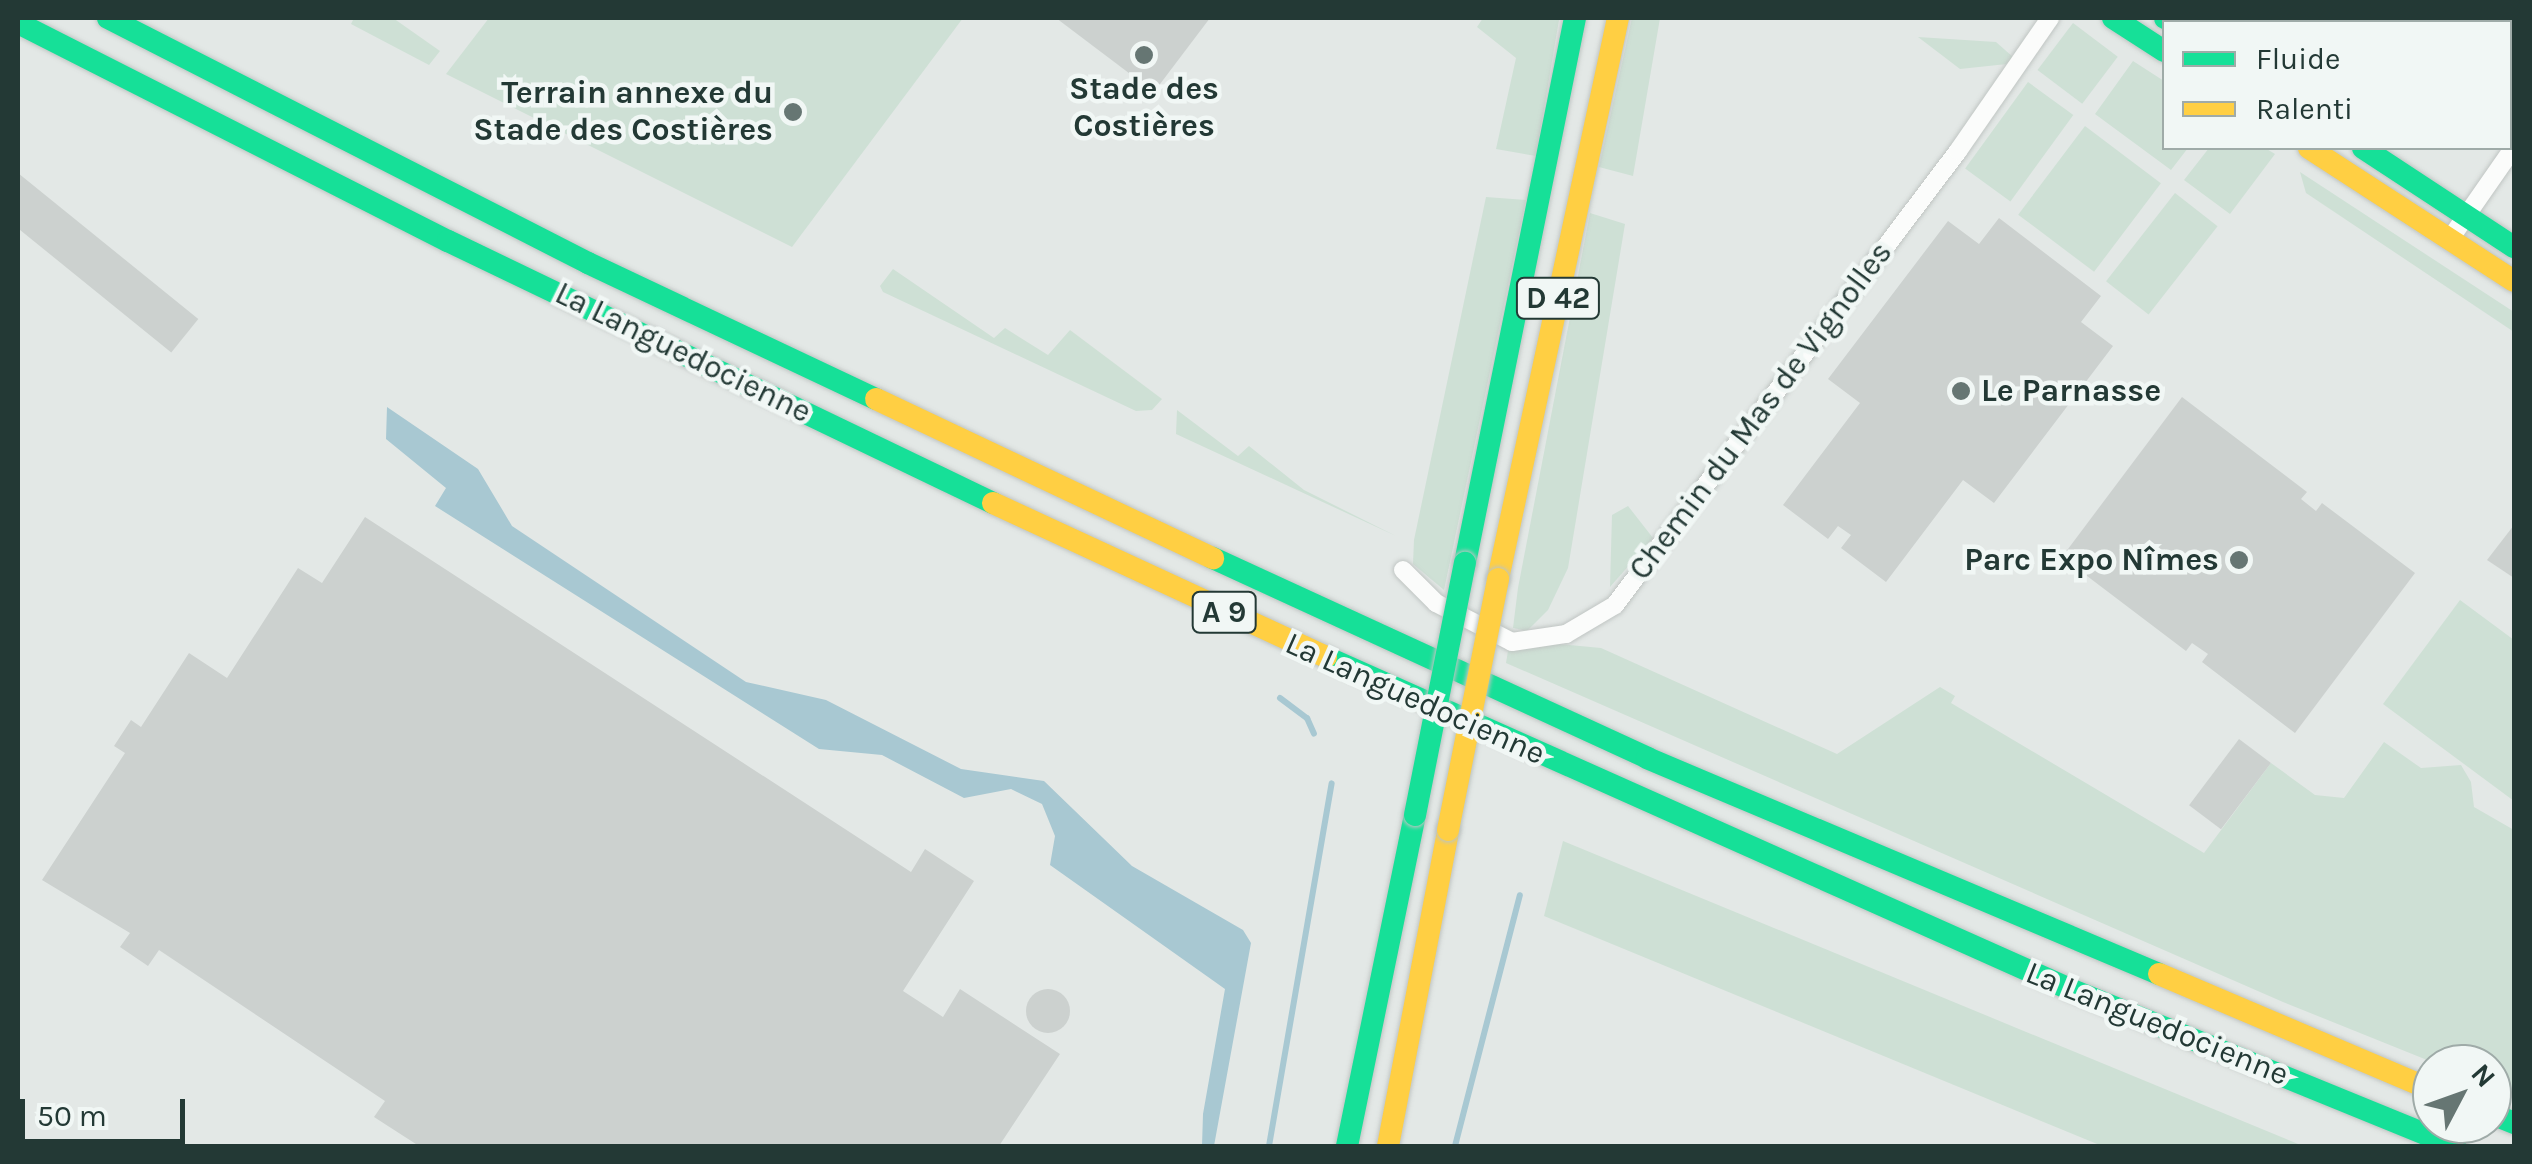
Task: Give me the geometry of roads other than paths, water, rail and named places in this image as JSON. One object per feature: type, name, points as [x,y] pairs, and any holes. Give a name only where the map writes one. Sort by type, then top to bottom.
[{"type":"main road","name":"La Languedocienne","points":[[108,18],[588,263],[1664,766],[2412,1082]]},
{"type":"main road","name":"D 42","points":[[1347,1146],[1575,18]]},
{"type":"main road","name":"D 42","points":[[1388,1146],[1498,579],[1618,18]]},
{"type":"main road","points":[[2113,18],[2162,51]]},
{"type":"main road","name":"La Languedocienne","points":[[18,23],[448,241],[1186,595],[2072,990],[2456,1146]]},
{"type":"main road","points":[[2312,150],[2514,281]]},
{"type":"main road","points":[[2366,150],[2514,247]]},
{"type":"street","name":"Chemin du Mas de Vignolles","points":[[1403,570],[1436,604],[1512,642],[1566,634],[1604,614],[1946,168],[2050,18]]},
{"type":"street","points":[[2450,239],[2512,150]]},
{"type":"water","points":[[387,407],[478,469],[512,526],[746,682],[826,700],[961,769],[1044,781],[1132,866],[1243,930],[1251,943],[1214,1146],[1202,1146],[1203,1114],[1225,989],[1050,865],[1055,836],[1042,804],[1011,789],[964,798],[882,755],[819,749],[435,506],[446,488],[386,439]]},
{"type":"waterway","points":[[1280,698],[1307,718],[1314,734]]},
{"type":"waterway","points":[[1269,1146],[1332,783]]},
{"type":"waterway","points":[[1455,1146],[1520,895]]},
{"type":"place","name":"Stade des Costières","points":[[1144,55]]},
{"type":"place","name":"Terrain annexe du Stade des Costières","points":[[793,112]]},
{"type":"place","name":"Le Parnasse","points":[[1961,391]]},
{"type":"place","name":"Parc Expo Nîmes","points":[[2239,560]]}]
